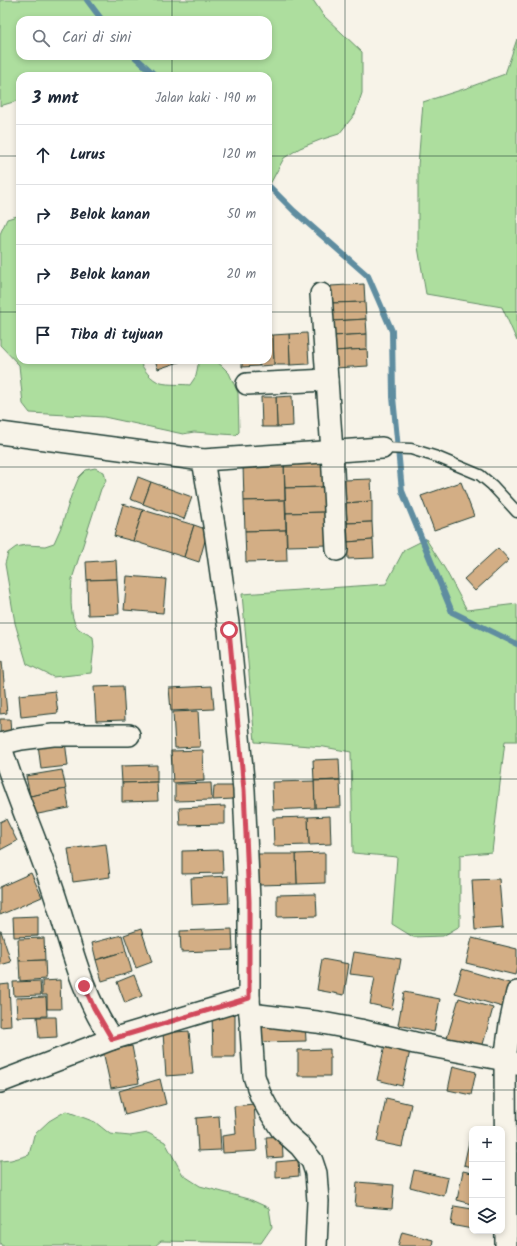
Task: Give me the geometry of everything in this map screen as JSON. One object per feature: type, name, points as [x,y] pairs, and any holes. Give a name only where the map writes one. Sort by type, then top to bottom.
[{"type":"street","points":[[321,294],[337,550]]},
{"type":"street","points":[[247,384],[327,380]]},
{"type":"street","points":[[0,433],[203,460],[382,448]]},
{"type":"street","points":[[203,460],[229,630],[244,790],[249,901],[249,1006],[254,1076],[260,1094],[281,1129],[300,1146],[312,1161],[316,1174],[318,1201],[316,1246]]},
{"type":"street","points":[[112,1039],[94,1008],[84,986],[41,854],[10,777],[0,744],[21,739],[54,735],[129,735]]},
{"type":"street","points":[[506,1246],[511,1062],[510,1024],[517,992]]},
{"type":"street","points":[[0,1082],[112,1039],[249,1006],[415,1043],[511,1062]]},
{"type":"lane","points":[[382,448],[411,449],[442,459],[480,475],[492,485],[517,512]]},
{"type":"green space","points":[[0,0],[313,0],[323,15],[362,52],[362,93],[355,114],[339,134],[300,148],[284,158],[272,180],[272,72],[16,72],[16,101],[0,106]]},
{"type":"green space","points":[[517,39],[517,341],[502,307],[426,294],[418,247],[418,166],[423,102],[505,74]]},
{"type":"green space","points":[[16,216],[16,362],[0,345],[0,234],[7,219]]},
{"type":"green space","points":[[18,364],[141,364],[148,374],[157,382],[190,385],[196,376],[199,364],[219,364],[229,373],[238,393],[239,432],[236,435],[194,432],[183,434],[104,417],[30,413],[23,404]]},
{"type":"green space","points":[[95,468],[104,472],[106,481],[101,489],[72,579],[71,597],[74,623],[80,630],[93,637],[94,647],[91,673],[53,677],[27,664],[15,623],[5,564],[8,553],[16,547],[26,545],[45,546],[54,543],[79,477],[86,470]]},
{"type":"green space","points":[[426,539],[445,569],[467,610],[517,604],[517,741],[505,741],[492,852],[460,855],[460,926],[443,936],[413,937],[392,924],[397,857],[353,853],[351,752],[324,747],[255,742],[242,594],[386,584],[404,550]]},
{"type":"green space","points":[[66,1111],[95,1122],[110,1134],[130,1136],[148,1133],[165,1142],[183,1175],[200,1186],[249,1199],[269,1208],[272,1227],[261,1243],[161,1241],[155,1246],[2,1246],[0,1243],[0,1161],[11,1160],[29,1155],[34,1135],[49,1121]]},
{"type":"building","points":[[364,284],[365,302],[332,303],[331,286]]},
{"type":"building","points":[[365,302],[366,319],[333,321],[332,303]]},
{"type":"building","points":[[366,319],[367,334],[333,336],[333,321]]},
{"type":"building","points":[[307,333],[309,364],[290,365],[289,334]]},
{"type":"building","points":[[289,334],[290,365],[274,365],[273,335]]},
{"type":"building","points":[[367,334],[367,349],[334,351],[333,336]]},
{"type":"building","points":[[273,335],[274,365],[259,366],[259,364],[272,364]]},
{"type":"building","points":[[367,349],[368,366],[335,368],[334,351]]},
{"type":"building","points":[[156,364],[173,364],[158,369]]},
{"type":"building","points":[[242,364],[259,364],[259,366],[242,367]]},
{"type":"building","points":[[292,396],[293,426],[277,427],[276,397]]},
{"type":"building","points":[[261,397],[276,397],[277,427],[262,427]]},
{"type":"building","points":[[326,463],[326,487],[285,488],[284,464]]},
{"type":"building","points":[[284,464],[285,500],[244,501],[243,465]]},
{"type":"building","points":[[138,477],[151,482],[143,504],[130,499]]},
{"type":"building","points":[[371,479],[372,501],[346,503],[344,480]]},
{"type":"building","points":[[151,482],[192,497],[184,519],[143,504]]},
{"type":"building","points":[[461,482],[474,516],[434,530],[421,496]]},
{"type":"building","points":[[326,487],[327,512],[286,513],[285,488]]},
{"type":"building","points":[[285,500],[286,530],[245,531],[244,501]]},
{"type":"building","points":[[372,501],[372,522],[347,523],[346,503]]},
{"type":"building","points":[[123,504],[143,510],[133,541],[114,536]]},
{"type":"building","points":[[143,510],[194,525],[184,557],[133,541]]},
{"type":"building","points":[[327,512],[328,545],[287,546],[286,513]]},
{"type":"building","points":[[372,522],[373,540],[347,542],[347,523]]},
{"type":"building","points":[[194,525],[208,530],[199,562],[184,557]]},
{"type":"building","points":[[286,530],[287,561],[246,562],[245,531]]},
{"type":"building","points":[[373,540],[374,558],[348,559],[347,542]]},
{"type":"building","points":[[498,548],[509,560],[475,591],[464,579]]},
{"type":"building","points":[[116,560],[117,579],[87,580],[86,562]]},
{"type":"building","points":[[127,576],[166,579],[163,613],[124,610]]},
{"type":"building","points":[[117,579],[119,614],[88,615],[87,580]]},
{"type":"building","points":[[0,661],[2,661],[7,713],[0,714]]},
{"type":"building","points":[[123,686],[125,720],[96,721],[94,687]]},
{"type":"building","points":[[212,686],[214,709],[171,711],[169,688]]},
{"type":"building","points":[[55,691],[58,713],[21,717],[19,695]]},
{"type":"building","points":[[198,711],[200,747],[175,748],[173,712]]},
{"type":"building","points":[[0,719],[10,719],[11,736],[0,737]]},
{"type":"building","points":[[65,741],[68,766],[41,769],[38,744]]},
{"type":"building","points":[[203,750],[204,781],[173,783],[171,751]]},
{"type":"building","points":[[339,759],[340,780],[314,781],[313,760]]},
{"type":"building","points":[[157,765],[157,782],[122,783],[121,766]]},
{"type":"building","points":[[62,770],[66,789],[30,796],[26,776]]},
{"type":"building","points":[[340,780],[341,807],[315,808],[314,781]]},
{"type":"building","points":[[314,781],[315,808],[273,810],[272,782]]},
{"type":"building","points":[[157,782],[158,801],[122,802],[122,783]]},
{"type":"building","points":[[211,783],[212,800],[175,801],[175,784]]},
{"type":"building","points":[[214,786],[234,786],[234,799],[213,800]]},
{"type":"building","points":[[66,789],[69,808],[33,815],[30,796]]},
{"type":"building","points":[[225,806],[225,824],[180,825],[179,808]]},
{"type":"building","points":[[330,816],[331,844],[309,845],[308,817]]},
{"type":"building","points":[[308,817],[309,845],[274,846],[273,818]]},
{"type":"building","points":[[6,819],[17,841],[0,850],[0,822]]},
{"type":"building","points":[[106,844],[110,877],[73,882],[68,849]]},
{"type":"building","points":[[222,850],[223,873],[182,874],[182,851]]},
{"type":"building","points":[[325,853],[325,883],[297,884],[296,854]]},
{"type":"building","points":[[258,854],[296,854],[297,884],[258,885]]},
{"type":"building","points":[[31,873],[42,897],[0,915],[0,887]]},
{"type":"building","points":[[228,876],[229,903],[192,905],[191,878]]},
{"type":"building","points":[[499,879],[503,928],[475,930],[472,880]]},
{"type":"building","points":[[316,894],[317,916],[277,917],[277,895]]},
{"type":"building","points":[[38,916],[38,936],[14,937],[13,917]]},
{"type":"building","points":[[141,929],[152,962],[136,968],[124,935]]},
{"type":"building","points":[[232,929],[233,950],[181,952],[180,931]]},
{"type":"building","points":[[0,931],[11,962],[0,965]]},
{"type":"building","points":[[122,935],[126,951],[96,960],[92,943]]},
{"type":"building","points":[[44,938],[45,960],[19,961],[18,939]]},
{"type":"building","points":[[472,938],[517,949],[517,967],[515,975],[466,963]]},
{"type":"building","points":[[126,951],[132,972],[102,981],[96,960]]},
{"type":"building","points":[[354,952],[401,959],[392,1009],[370,1004],[375,977],[350,974]]},
{"type":"building","points":[[322,959],[349,964],[344,995],[317,990]]},
{"type":"building","points":[[45,960],[46,979],[20,981],[19,961]]},
{"type":"building","points":[[462,969],[516,985],[509,1009],[455,993]]},
{"type":"building","points":[[134,975],[142,996],[125,1003],[117,982]]},
{"type":"building","points":[[60,980],[61,1009],[47,1009],[47,995],[42,995],[42,981]]},
{"type":"building","points":[[40,981],[41,995],[14,996],[13,982]]},
{"type":"building","points":[[9,984],[11,1026],[0,1027],[0,985]]},
{"type":"building","points":[[404,992],[440,999],[434,1032],[398,1025]]},
{"type":"building","points":[[46,997],[47,1016],[17,1017],[16,998]]},
{"type":"building","points":[[459,998],[493,1008],[482,1048],[447,1038]]},
{"type":"building","points":[[235,1013],[235,1057],[213,1057],[212,1014]]},
{"type":"building","points":[[37,1017],[56,1017],[57,1037],[39,1038]]},
{"type":"building","points":[[305,1022],[306,1041],[260,1042],[260,1023]]},
{"type":"building","points":[[189,1031],[193,1074],[166,1076],[163,1033]]},
{"type":"building","points":[[385,1045],[410,1051],[402,1086],[377,1080]]},
{"type":"building","points":[[132,1046],[139,1083],[111,1088],[103,1051]]},
{"type":"building","points":[[330,1049],[330,1076],[298,1076],[298,1050]]},
{"type":"building","points":[[453,1066],[476,1072],[471,1095],[448,1090]]},
{"type":"building","points":[[160,1079],[166,1104],[125,1115],[119,1091]]},
{"type":"building","points":[[386,1098],[411,1104],[402,1147],[377,1142]]},
{"type":"building","points":[[254,1104],[257,1151],[223,1153],[222,1136],[236,1134],[234,1106]]},
{"type":"building","points":[[219,1116],[221,1150],[198,1151],[196,1118]]},
{"type":"building","points":[[282,1136],[283,1157],[268,1158],[266,1137]]},
{"type":"building","points":[[469,1142],[469,1166],[464,1165]]},
{"type":"building","points":[[298,1160],[299,1176],[276,1178],[276,1162]]},
{"type":"building","points":[[414,1170],[448,1178],[444,1196],[410,1187]]},
{"type":"building","points":[[463,1171],[469,1172],[469,1203],[457,1200]]},
{"type":"building","points":[[357,1182],[394,1185],[392,1209],[355,1206]]},
{"type":"building","points":[[454,1206],[469,1208],[469,1228],[451,1225]]},
{"type":"building","points":[[402,1232],[433,1240],[432,1246],[398,1246]]},
{"type":"waterway","points":[[87,0],[99,16]]},
{"type":"waterway","points":[[138,60],[152,72]]},
{"type":"waterway","points":[[272,189],[294,211],[368,276],[392,331],[393,397],[402,491],[452,612],[517,644]]},
{"type":"route","points":[[84,986],[94,1008],[112,1039],[249,998],[249,901],[244,790],[229,630]]}]
